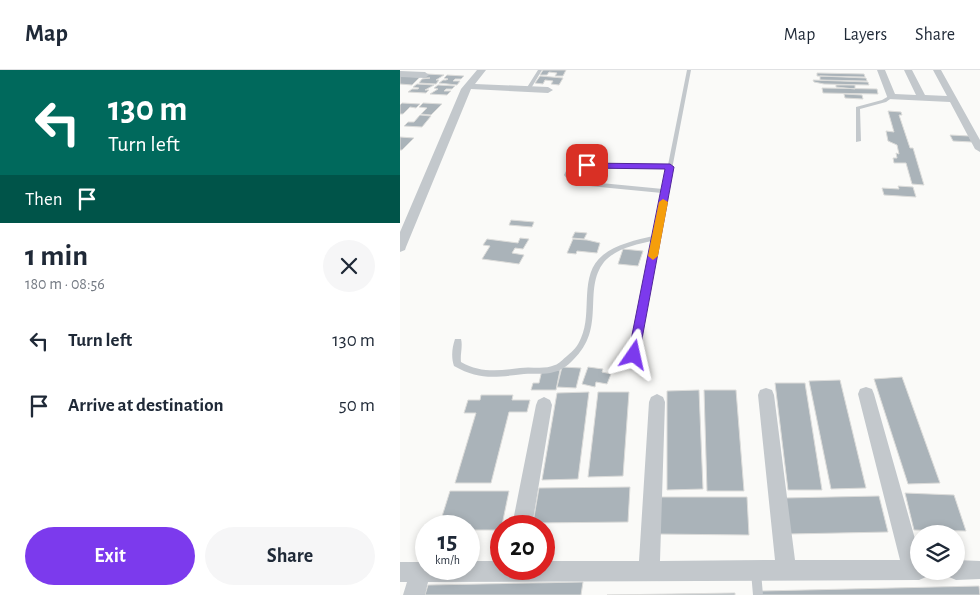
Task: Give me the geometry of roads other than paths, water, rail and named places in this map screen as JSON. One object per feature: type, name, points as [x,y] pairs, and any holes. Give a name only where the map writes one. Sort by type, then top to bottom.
[{"type":"street","points":[[400,247],[469,86],[482,70]]},
{"type":"street","points":[[881,70],[891,97],[953,99]]},
{"type":"street","points":[[908,70],[922,98]]},
{"type":"street","points":[[937,70],[980,149]]},
{"type":"street","points":[[400,74],[424,75]]},
{"type":"street","points":[[469,86],[548,90]]},
{"type":"street","points":[[866,394],[910,549]]},
{"type":"street","points":[[766,395],[786,570]]},
{"type":"street","points":[[649,571],[657,402]]},
{"type":"street","points":[[524,515],[544,406]]},
{"type":"street","points":[[555,570],[910,570]]},
{"type":"street","points":[[400,572],[415,571]]},
{"type":"street","points":[[414,595],[418,580]]},
{"type":"lane","points":[[528,89],[540,70]]},
{"type":"lane","points":[[634,355],[688,70]]},
{"type":"lane","points":[[858,141],[858,108],[884,101],[891,97]]},
{"type":"lane","points":[[665,191],[579,183],[570,180],[567,175],[569,170],[575,166],[670,167]]},
{"type":"lane","points":[[458,341],[457,364],[469,372],[488,375],[556,369],[576,355],[589,330],[594,272],[601,260],[638,241],[656,238]]},
{"type":"lane","points":[[756,570],[758,595]]}]
